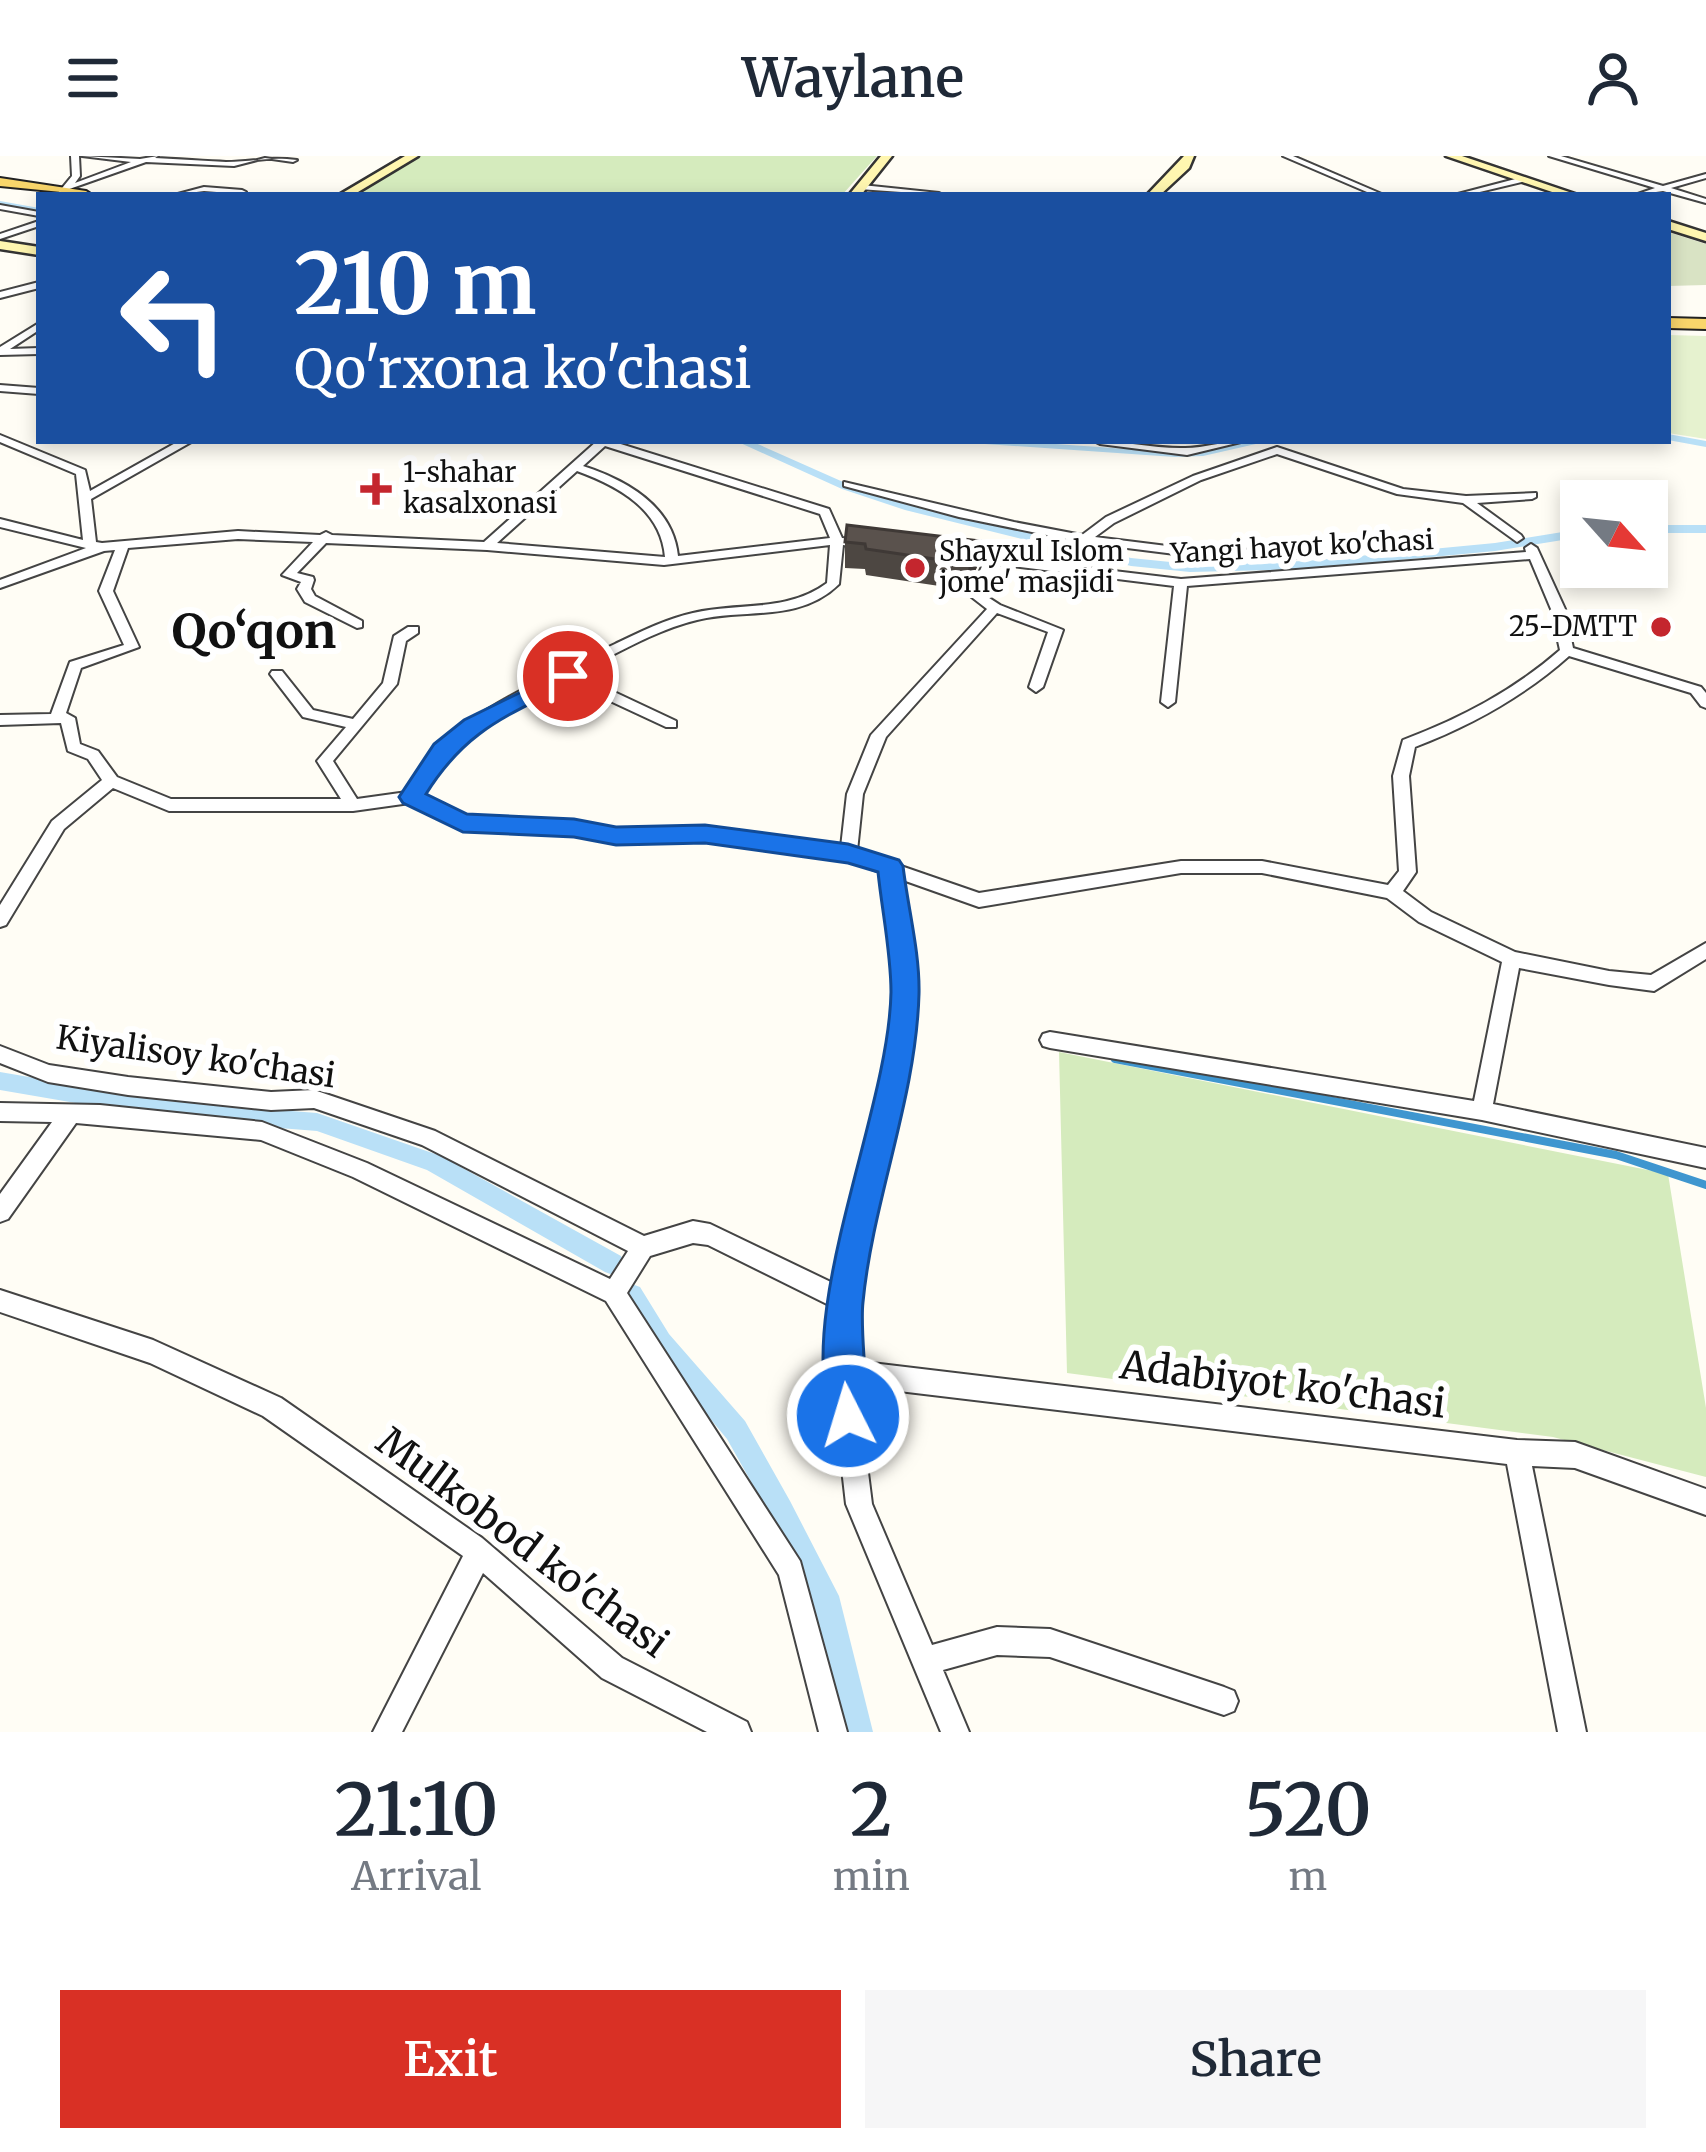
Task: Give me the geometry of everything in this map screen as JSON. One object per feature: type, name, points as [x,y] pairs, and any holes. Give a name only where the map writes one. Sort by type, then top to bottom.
[{"type":"main road","points":[[350,192],[413,156]]},
{"type":"main road","points":[[859,191],[887,156]]},
{"type":"main road","points":[[1156,192],[1186,166],[1189,156]]},
{"type":"main road","points":[[1451,156],[1563,192]]},
{"type":"main road","points":[[0,184],[62,192]]},
{"type":"main road","points":[[1671,226],[1706,237]]},
{"type":"main road","points":[[2,245],[36,251]]},
{"type":"main road","points":[[1671,326],[1706,327]]},
{"type":"street","points":[[62,192],[76,176],[75,156]]},
{"type":"street","points":[[86,156],[234,164],[265,156],[293,160]]},
{"type":"street","points":[[1287,156],[1373,192]]},
{"type":"street","points":[[1558,156],[1706,201]]},
{"type":"street","points":[[62,192],[149,159]]},
{"type":"street","points":[[184,174],[177,172],[199,162]]},
{"type":"street","points":[[1650,192],[1706,176]]},
{"type":"street","points":[[1470,192],[1522,179]]},
{"type":"street","points":[[191,192],[242,192]]},
{"type":"street","points":[[0,207],[36,213]]},
{"type":"street","points":[[2,245],[36,225]]},
{"type":"street","points":[[13,295],[36,285]]},
{"type":"street","points":[[0,295],[34,301]]},
{"type":"street","points":[[0,351],[36,328]]},
{"type":"street","points":[[0,351],[36,351]]},
{"type":"street","points":[[0,388],[36,391]]},
{"type":"street","points":[[0,438],[81,472],[97,547]]},
{"type":"street","points":[[85,498],[182,444]]},
{"type":"street","points":[[488,546],[600,444]]},
{"type":"street","points":[[412,797],[442,750],[472,726],[568,676],[692,617],[785,607],[823,593],[832,584],[837,541],[830,516],[812,506],[613,444]]},
{"type":"street","points":[[1144,444],[1187,452],[1225,444]]},
{"type":"street","points":[[1066,562],[1082,541],[1151,499],[1271,446],[1401,492],[1466,500],[1532,494]]},
{"type":"street","points":[[575,467],[612,479],[633,493],[666,532],[672,560]]},
{"type":"street","points":[[848,484],[1082,541],[1202,556],[1297,555]]},
{"type":"street","points":[[1466,500],[1516,538]]},
{"type":"street","points":[[0,523],[97,547],[238,535],[326,536],[672,560],[837,541],[876,545]]},
{"type":"street","points":[[326,536],[288,574],[308,580],[304,589],[310,599],[357,624]]},
{"type":"street","points":[[57,718],[75,664],[133,647],[106,591],[123,546]]},
{"type":"street","points":[[0,584],[97,547]]},
{"type":"street","name":"Yangi hayot ko'chasi","points":[[935,552],[992,560],[1066,562],[1181,583],[1533,552],[1558,609],[1567,651]]},
{"type":"street","points":[[992,560],[976,595],[995,608],[1056,630],[1036,688]]},
{"type":"street","points":[[1168,702],[1181,583]]},
{"type":"street","points":[[848,854],[855,794],[879,735],[995,608]]},
{"type":"street","points":[[353,805],[326,761],[390,684],[399,639],[413,630]]},
{"type":"street","points":[[1392,892],[1408,872],[1401,776],[1408,743],[1484,713],[1534,681],[1567,651],[1696,690],[1706,703]]},
{"type":"street","points":[[277,674],[308,713],[355,724]]},
{"type":"street","points":[[568,676],[671,724]]},
{"type":"street","points":[[0,720],[68,718],[74,747],[93,755],[111,781],[169,805],[353,805],[412,797],[463,823],[574,828],[616,836],[705,834],[848,854],[979,900],[1180,868],[1262,867],[1392,892],[1425,917],[1512,959],[1654,983],[1706,950]]},
{"type":"street","points":[[0,920],[58,825],[111,781]]},
{"type":"street","points":[[890,866],[905,993],[890,1094],[845,1301],[843,1372],[859,1504],[955,1732]]},
{"type":"street","points":[[1482,1111],[1512,959]]},
{"type":"street","points":[[1050,1040],[1482,1111],[1706,1158]]},
{"type":"street","name":"Kiyalisoy ko'chasi","points":[[0,1054],[48,1073],[128,1086],[271,1102],[314,1099],[428,1138],[643,1247]]},
{"type":"street","name":"Kiyalisoy ko'chasi","points":[[0,1112],[71,1113],[262,1131],[360,1170],[614,1293]]},
{"type":"street","points":[[0,1212],[71,1113]]},
{"type":"street","points":[[833,1732],[791,1570],[614,1293],[643,1247],[693,1232],[710,1235],[845,1301]]},
{"type":"street","name":"Mulkobod ko'chasi","points":[[0,1301],[153,1352],[272,1407],[479,1553],[612,1668],[737,1732]]},
{"type":"street","name":"Adabiyot ko'chasi","points":[[843,1372],[1516,1453],[1575,1455],[1706,1502]]},
{"type":"street","points":[[1516,1453],[1572,1732]]},
{"type":"street","points":[[387,1732],[479,1553]]},
{"type":"street","points":[[925,1661],[997,1641],[1050,1643],[1224,1701]]},
{"type":"green space","points":[[419,156],[877,156],[845,192],[357,192]]},
{"type":"green space","points":[[1671,233],[1706,244],[1706,285],[1671,286]]},
{"type":"green space","points":[[1671,335],[1706,336],[1706,439],[1671,433]]},
{"type":"green space","points":[[1059,1052],[1668,1174],[1706,1408],[1706,1477],[1553,1437],[1067,1373]]},
{"type":"building","points":[[847,525],[980,541],[969,564],[866,549],[865,544],[845,542]]},
{"type":"waterway","points":[[0,203],[36,209]]},
{"type":"waterway","points":[[1671,438],[1706,444]]},
{"type":"waterway","points":[[749,444],[846,487],[909,507],[1131,562],[1190,568],[1306,565],[1560,536]]},
{"type":"waterway","points":[[1029,444],[1175,454],[1248,444]]},
{"type":"waterway","points":[[1668,529],[1706,529]]},
{"type":"waterway","points":[[1115,1059],[1616,1155],[1706,1185]]},
{"type":"waterway","points":[[0,1081],[169,1110],[317,1122],[434,1163],[613,1264]]},
{"type":"waterway","points":[[632,1295],[661,1342],[736,1430],[781,1510],[825,1596],[859,1732]]},
{"type":"place","name":"1-shahar kasalxonasi","points":[[376,489]]},
{"type":"place","name":"Shayxul Islom jome' masjidi","points":[[915,568]]},
{"type":"place","name":"25-DMTT","points":[[1661,627]]},
{"type":"district","name":"Qo‘qon","points":[[254,631]]},
{"type":"route","points":[[568,676],[472,726],[442,750],[412,797],[463,823],[574,828],[616,836],[705,834],[848,854],[890,866],[905,993],[890,1094],[845,1301],[843,1372],[848,1416]]}]
